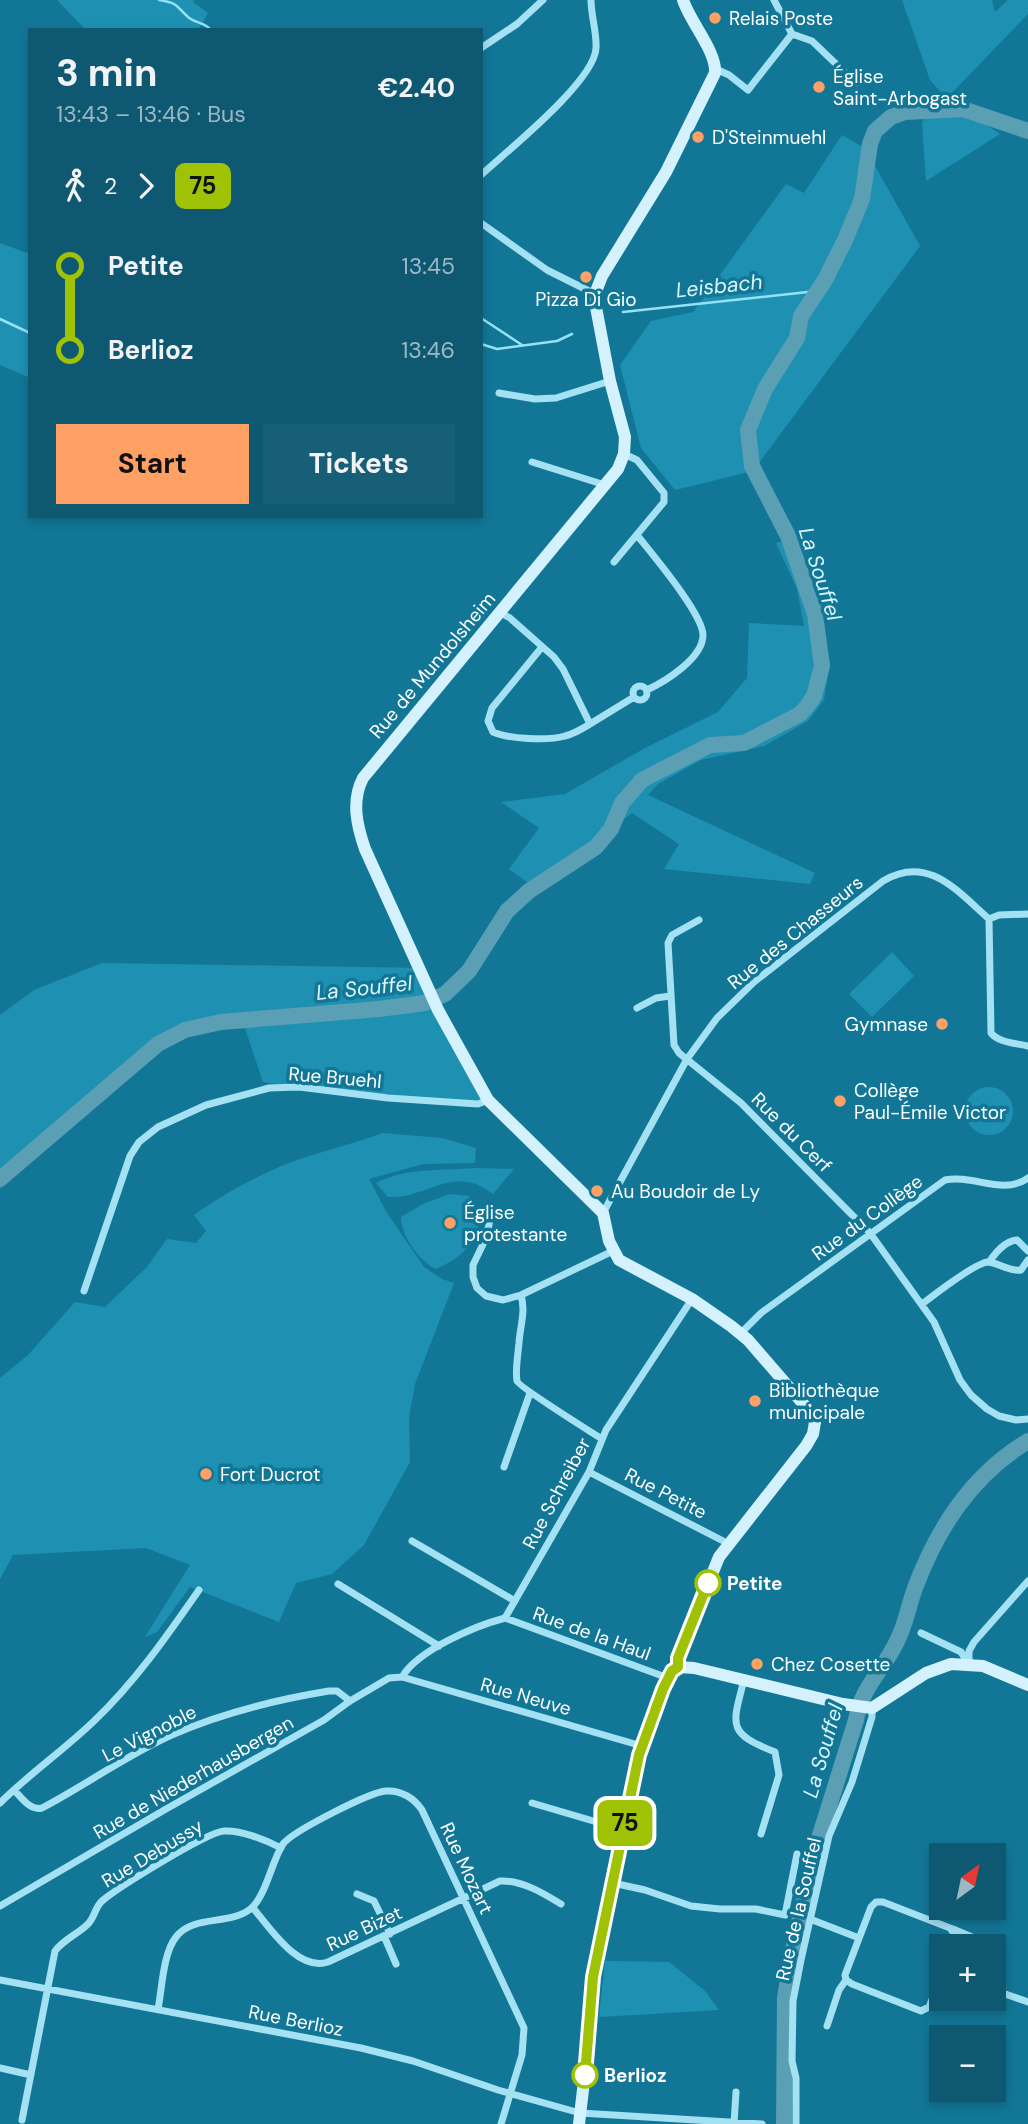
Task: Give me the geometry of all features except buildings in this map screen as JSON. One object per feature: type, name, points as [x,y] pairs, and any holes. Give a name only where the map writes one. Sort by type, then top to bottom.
[{"type":"street","points":[[483,47],[517,24],[543,0]]},
{"type":"street","points":[[483,173],[535,126],[591,67],[597,49],[591,0]]},
{"type":"street","points":[[683,0],[716,69],[729,75],[748,90],[792,34]]},
{"type":"street","points":[[774,0],[792,34],[812,41],[856,83]]},
{"type":"street","points":[[614,562],[664,502],[664,493],[637,460],[624,454],[625,437],[610,381],[594,302],[595,294],[602,276],[666,172],[716,69]]},
{"type":"street","points":[[483,224],[547,270],[595,294]]},
{"type":"street","points":[[499,393],[535,399],[556,398],[610,381]]},
{"type":"street","name":"Rue de Mundolsheim","points":[[603,1213],[488,1100],[429,992],[365,849],[356,810],[357,793],[363,778],[483,630],[501,613],[606,485],[618,469],[624,454]]},
{"type":"street","points":[[532,462],[606,485]]},
{"type":"street","points":[[542,646],[492,708],[488,721],[493,732],[504,737],[561,737],[575,733],[634,696],[633,690],[637,686],[643,686],[647,690],[690,661],[700,648],[703,634],[698,617],[637,535]]},
{"type":"street","points":[[501,613],[542,646],[563,669],[590,724]]},
{"type":"street","name":"Rue des Chasseurs","points":[[603,1213],[687,1059],[718,1018],[754,982],[883,881],[896,873],[911,870],[925,872],[947,883],[989,919]]},
{"type":"street","points":[[1028,914],[999,915],[989,919],[989,1026],[994,1037],[1028,1046]]},
{"type":"street","points":[[687,1059],[674,1045],[668,943],[672,935],[699,920]]},
{"type":"street","points":[[637,1007],[656,998],[670,996]]},
{"type":"street","name":"Rue du Cerf","points":[[687,1059],[741,1103],[870,1233],[934,1322],[960,1380],[971,1395],[999,1416],[1016,1420],[1028,1419]]},
{"type":"street","name":"Rue Bruehl","points":[[84,1291],[130,1156],[139,1142],[158,1127],[206,1105],[270,1088],[299,1087],[388,1098],[478,1104],[488,1100]]},
{"type":"street","name":"Rue du Collège","points":[[741,1333],[761,1313],[945,1180],[955,1178],[1006,1187],[1028,1178]]},
{"type":"street","points":[[492,1211],[486,1238],[473,1265],[477,1288],[486,1296],[503,1300],[522,1295],[613,1251]]},
{"type":"street","points":[[580,2118],[593,1977],[642,1746],[668,1678],[678,1667],[683,1646],[713,1571],[729,1544],[806,1446],[813,1434],[815,1422],[806,1407],[741,1333],[692,1299],[630,1268],[620,1260],[613,1251],[603,1213]]},
{"type":"street","points":[[989,1262],[996,1252],[1011,1240],[1017,1240],[1028,1251]]},
{"type":"street","points":[[922,1304],[978,1265],[989,1262],[1014,1271],[1021,1270],[1028,1260]]},
{"type":"street","points":[[522,1295],[525,1308],[519,1340],[517,1381],[521,1388],[602,1439]]},
{"type":"street","name":"Rue Schreiber","points":[[505,1618],[589,1472],[602,1439],[625,1398],[692,1299]]},
{"type":"street","points":[[505,1467],[530,1393]]},
{"type":"street","name":"Rue Petite","points":[[589,1472],[729,1544]]},
{"type":"street","points":[[412,1541],[515,1601]]},
{"type":"street","points":[[969,1663],[969,1651],[974,1642],[1028,1581]]},
{"type":"street","points":[[338,1584],[439,1646]]},
{"type":"street","points":[[0,1803],[86,1729],[124,1690],[163,1643],[199,1590]]},
{"type":"street","points":[[402,1677],[408,1667],[439,1646],[479,1625],[505,1618]]},
{"type":"street","name":"Rue de la Haul","points":[[505,1618],[668,1678]]},
{"type":"street","points":[[921,1633],[961,1652],[969,1663]]},
{"type":"street","points":[[414,1663],[416,1681]]},
{"type":"street","points":[[678,1667],[694,1668],[863,1707],[931,1670],[951,1664],[969,1663],[991,1668],[1028,1685]]},
{"type":"street","name":"Rue Neuve","points":[[402,1677],[642,1746]]},
{"type":"street","name":"Rue de Niederhausbergen","points":[[0,1906],[166,1808],[324,1720],[389,1678],[402,1677]]},
{"type":"street","points":[[744,1680],[735,1726],[752,1743],[775,1752],[779,1775],[761,1833]]},
{"type":"street","name":"Le Vignoble","points":[[14,1790],[29,1806],[37,1810],[172,1735],[254,1705],[329,1691],[337,1691],[350,1701]]},
{"type":"street","name":"Rue de la Souffel","points":[[796,2124],[796,2078],[792,2061],[793,2001],[829,1836],[852,1782],[872,1717],[863,1707]]},
{"type":"street","name":"Rue Mozart","points":[[281,1848],[290,1837],[302,1829],[376,1793],[396,1791],[411,1798],[422,1810],[524,2028],[525,2045],[501,2124]]},
{"type":"street","points":[[532,1803],[624,1830]]},
{"type":"street","name":"Rue Debussy","points":[[21,2123],[55,1951],[60,1944],[89,1922],[103,1900],[160,1864],[220,1832],[233,1832],[271,1842],[281,1848]]},
{"type":"street","points":[[158,2009],[168,1955],[177,1935],[190,1926],[241,1914],[253,1908],[281,1848]]},
{"type":"street","points":[[613,1882],[691,1906],[756,1909],[785,1915],[797,1854]]},
{"type":"street","name":"Rue Bizet","points":[[253,1908],[295,1954],[313,1965],[328,1962],[493,1884],[506,1881],[535,1889],[561,1903]]},
{"type":"street","points":[[358,1894],[374,1901],[396,1964]]},
{"type":"street","points":[[827,2026],[871,1907],[879,1901],[965,1934]]},
{"type":"street","points":[[810,1919],[859,1938]]},
{"type":"street","points":[[950,1928],[954,1934]]},
{"type":"street","name":"Rue Berlioz","points":[[0,1980],[361,2048],[510,2093],[580,2118],[762,2124]]},
{"type":"street","points":[[846,1980],[917,2010],[924,2011],[929,2005]]},
{"type":"street","points":[[1006,1994],[1028,2002]]},
{"type":"street","points":[[0,2068],[31,2075]]},
{"type":"street","points":[[734,2123],[736,2092]]},
{"type":"shaded area","points":[[57,0],[194,0],[193,2],[208,13],[199,28],[84,28]]},
{"type":"shaded area","points":[[902,0],[992,0],[995,12],[1008,0],[1028,0],[1028,14],[947,98],[1000,134],[926,181],[922,122],[946,98],[930,80]]},
{"type":"shaded area","points":[[842,135],[865,148],[920,246],[753,471],[675,490],[641,448],[620,365],[651,321],[693,312],[786,184],[804,193]]},
{"type":"shaded area","points":[[0,243],[28,253],[28,377],[0,365]]},
{"type":"shaded area","points":[[787,540],[811,580],[830,662],[824,700],[808,721],[764,746],[701,760],[658,784],[648,795],[815,873],[810,884],[664,869],[679,844],[632,813],[570,861],[531,885],[509,869],[539,828],[501,802],[565,794],[645,748],[718,712],[747,678],[749,623],[804,626],[797,589],[776,543]]},
{"type":"shaded area","points":[[892,952],[914,976],[872,1017],[849,994]]},
{"type":"shaded area","points":[[102,963],[424,968],[490,1098],[443,1105],[342,1095],[263,1082],[244,1025],[163,1039],[0,1189],[0,1015],[34,990]]},
{"type":"shaded area","points":[[989,1087],[1006,1094],[1013,1111],[1006,1128],[989,1135],[972,1128],[965,1111],[972,1094]]},
{"type":"shaded area","points":[[382,1133],[442,1138],[476,1148],[475,1163],[423,1164],[369,1179],[387,1213],[424,1267],[442,1279],[454,1283],[415,1384],[409,1417],[410,1462],[364,1545],[332,1574],[296,1583],[279,1622],[190,1587],[157,1632],[145,1637],[190,1565],[146,1548],[13,1555],[0,1579],[0,1378],[28,1355],[75,1302],[105,1307],[147,1267],[167,1239],[196,1243],[206,1231],[194,1215],[216,1200],[289,1163]]},
{"type":"shaded area","points":[[476,1168],[514,1169],[493,1194],[479,1185],[453,1182],[403,1196],[388,1197],[376,1183],[412,1172]]},
{"type":"shaded area","points":[[450,1194],[469,1196],[479,1219],[478,1230],[467,1249],[436,1269],[412,1248],[404,1232],[401,1217],[423,1204]]},
{"type":"shaded area","points":[[605,1961],[669,1962],[705,1991],[719,2010],[599,2017]]},
{"type":"waterway","points":[[159,0],[173,3],[190,18],[209,28]]},
{"type":"waterway","name":"La Souffel","points":[[0,1179],[158,1044],[185,1030],[221,1022],[425,1003],[445,994],[469,971],[507,911],[529,891],[596,847],[611,829],[622,803],[642,780],[710,745],[744,743],[800,714],[814,696],[822,666],[815,614],[788,536],[752,466],[748,430],[765,389],[797,338],[801,316],[825,280],[845,240],[862,199],[870,144],[875,131],[891,117],[905,112],[963,109],[1028,131]]},
{"type":"waterway","name":"Leisbach","points":[[623,312],[817,291]]},
{"type":"waterway","name":"Leisbach","points":[[0,319],[28,332]]},
{"type":"waterway","points":[[483,319],[522,345]]},
{"type":"waterway","name":"Leisbach","points":[[483,345],[497,349],[557,341],[572,334]]},
{"type":"waterway","name":"La Souffel","points":[[784,2124],[785,1998],[792,1954],[815,1851],[859,1708],[868,1687],[898,1639],[924,1566],[946,1524],[974,1486],[1028,1441]]},
{"type":"bus line","name":"75","points":[[585,2075],[593,1977],[642,1746],[668,1678],[678,1667],[678,1658],[708,1583]]},
{"type":"place","name":"Relais Poste","points":[[715,18]]},
{"type":"place","name":"Église Saint-Arbogast","points":[[819,87]]},
{"type":"place","name":"D'Steinmuehl","points":[[698,137]]},
{"type":"place","name":"Pizza Di Gio","points":[[586,277]]},
{"type":"place","name":"Gymnase","points":[[942,1024]]},
{"type":"place","name":"Collège Paul-Émile Victor","points":[[840,1101]]},
{"type":"place","name":"Au Boudoir de Ly","points":[[597,1191]]},
{"type":"place","name":"Église protestante","points":[[450,1223]]},
{"type":"place","name":"Bibliothèque municipale","points":[[755,1401]]},
{"type":"place","name":"Fort Ducrot","points":[[206,1474]]},
{"type":"place","name":"Petite","points":[[708,1583]]},
{"type":"place","name":"Chez Cosette","points":[[757,1664]]},
{"type":"place","name":"Berlioz","points":[[585,2075]]}]
